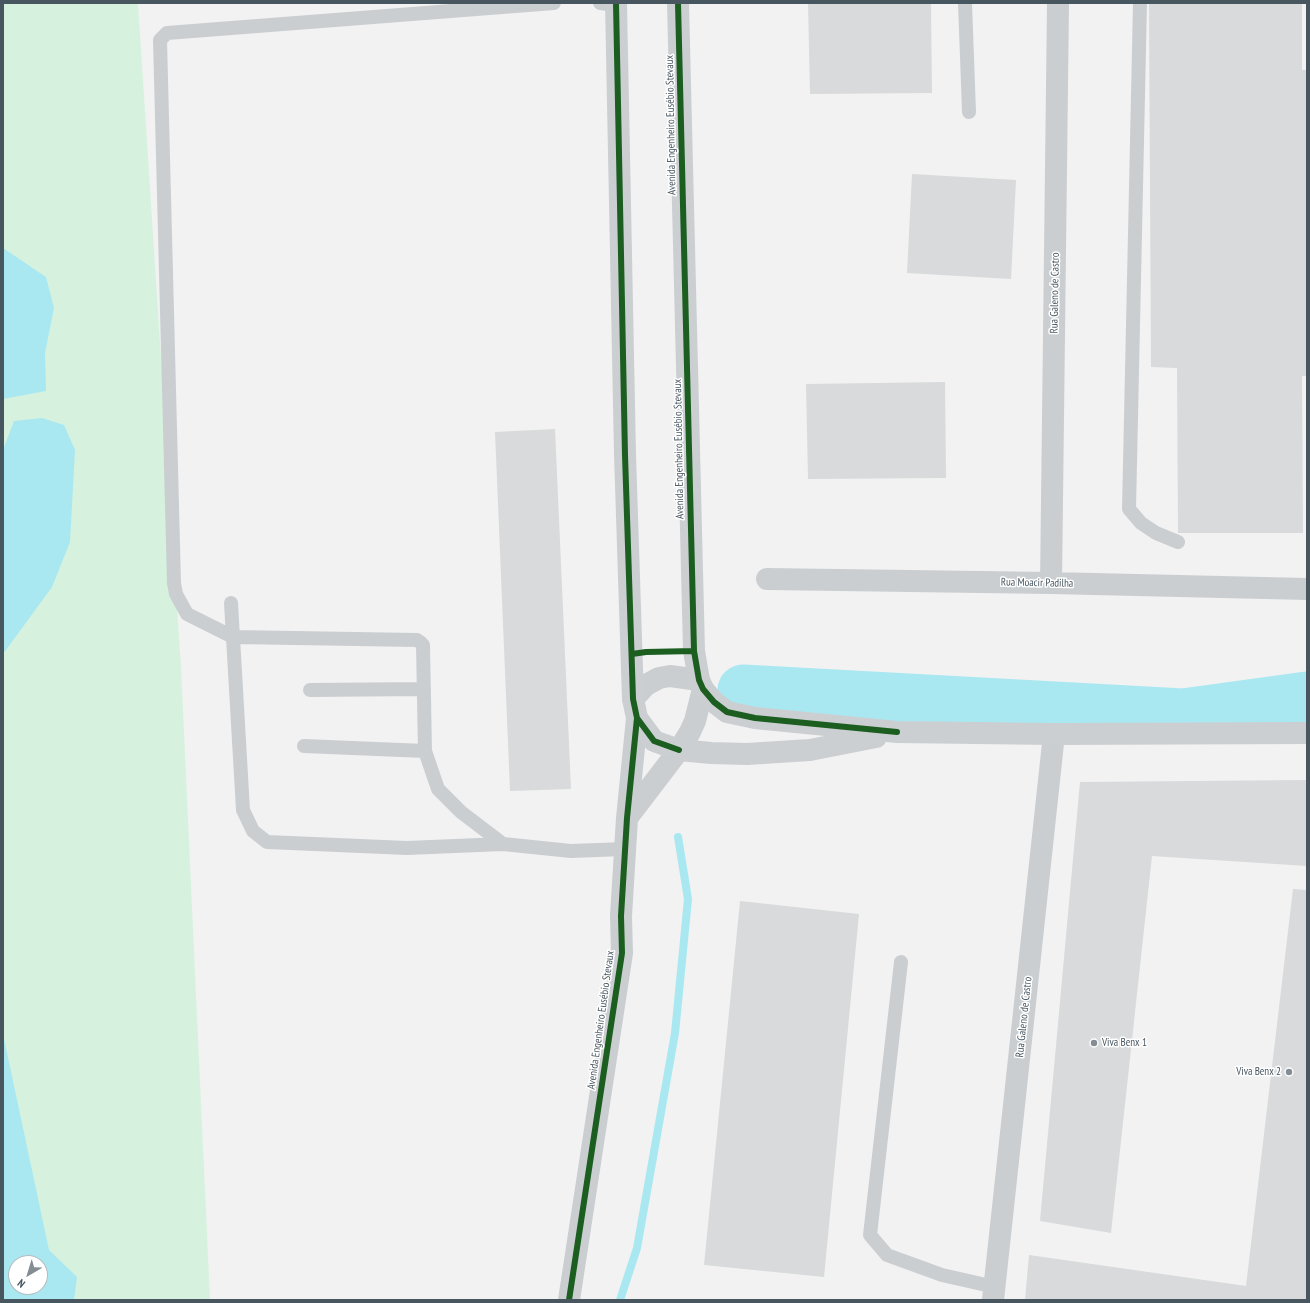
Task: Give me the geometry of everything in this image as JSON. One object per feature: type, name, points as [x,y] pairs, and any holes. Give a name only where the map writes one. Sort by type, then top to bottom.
[{"type":"main road","name":"Avenida Engenheiro Eusébio Stevaux","points":[[678,3],[694,651],[701,684]]},
{"type":"main road","name":"Avenida Engenheiro Eusébio Stevaux","points":[[611,4],[625,455],[635,709]]},
{"type":"main road","points":[[701,684],[714,702],[727,712],[755,718],[897,732],[1054,734],[1307,733]]},
{"type":"main road","points":[[635,709],[654,741],[679,750],[747,754],[810,750],[897,732]]},
{"type":"street","name":"Rua Galeno de Castro","points":[[1051,583],[1058,3]]},
{"type":"street","name":"Rua Moacir Padilha","points":[[767,579],[1051,583],[1307,589]]},
{"type":"street","points":[[635,709],[646,684],[659,678],[670,676],[701,684]]},
{"type":"street","name":"Avenida Engenheiro Eusébio Stevaux","points":[[627,818],[679,750],[695,721],[701,684]]},
{"type":"street","name":"Avenida Engenheiro Eusébio Stevaux","points":[[569,1300],[622,953],[621,916],[635,709]]},
{"type":"street","name":"Rua Galeno de Castro","points":[[994,1294],[1054,734]]},
{"type":"lane","points":[[503,844],[461,812],[438,789],[425,752],[422,645],[417,640],[233,637],[187,614],[176,594],[174,583],[160,40],[168,33],[554,3]]},
{"type":"lane","points":[[965,3],[969,112]]},
{"type":"lane","points":[[1140,3],[1129,509],[1141,523],[1156,533],[1178,542]]},
{"type":"lane","points":[[231,603],[243,810],[253,831],[267,842],[407,848],[503,844],[572,851],[625,849]]},
{"type":"lane","points":[[310,690],[424,689]]},
{"type":"lane","points":[[304,746],[425,752]]},
{"type":"lane","points":[[901,962],[870,1235],[887,1256],[994,1294]]},
{"type":"green space","points":[[3,3],[138,3],[181,667],[210,1300],[3,1300]]},
{"type":"water","points":[[3,248],[46,277],[54,308],[45,353],[46,391],[3,399]]},
{"type":"water","points":[[42,418],[64,425],[75,450],[70,542],[52,587],[3,654],[3,450],[14,421]]},
{"type":"water","points":[[3,1034],[49,1250],[77,1277],[74,1300],[3,1300]]},
{"type":"building","points":[[808,3],[931,3],[932,93],[810,94]]},
{"type":"building","points":[[1149,3],[1302,3],[1302,70],[1307,70],[1307,376],[1302,376],[1303,533],[1178,533],[1177,368],[1151,367]]},
{"type":"building","points":[[912,174],[1016,180],[1011,279],[907,273]]},
{"type":"building","points":[[945,382],[946,478],[808,479],[806,384]]},
{"type":"building","points":[[555,429],[571,789],[510,791],[495,432]]},
{"type":"building","name":"Viva Benx 1","points":[[1307,780],[1307,866],[1152,856],[1111,1233],[1040,1221],[1080,782]]},
{"type":"building","name":"Viva Benx 2","points":[[1293,889],[1307,890],[1307,1300],[1025,1300],[1029,1255],[1246,1286]]},
{"type":"building","points":[[740,901],[859,914],[824,1277],[704,1265]]},
{"type":"waterway","points":[[743,690],[1183,714],[1307,697]]},
{"type":"waterway","points":[[620,1300],[637,1248],[675,1033],[688,899],[678,837]]},
{"type":"cycle path","points":[[616,3],[625,455],[633,699],[637,718],[654,741],[679,750]]},
{"type":"cycle path","points":[[678,3],[694,651],[699,680],[703,689],[714,702],[727,712],[755,718],[897,732]]},
{"type":"cycle path","points":[[632,654],[646,652],[694,651]]},
{"type":"cycle path","points":[[569,1300],[622,953],[621,916],[627,818],[637,718]]},
{"type":"place","name":"Viva Benx 1","points":[[1094,1043]]},
{"type":"place","name":"Viva Benx 2","points":[[1289,1072]]}]
